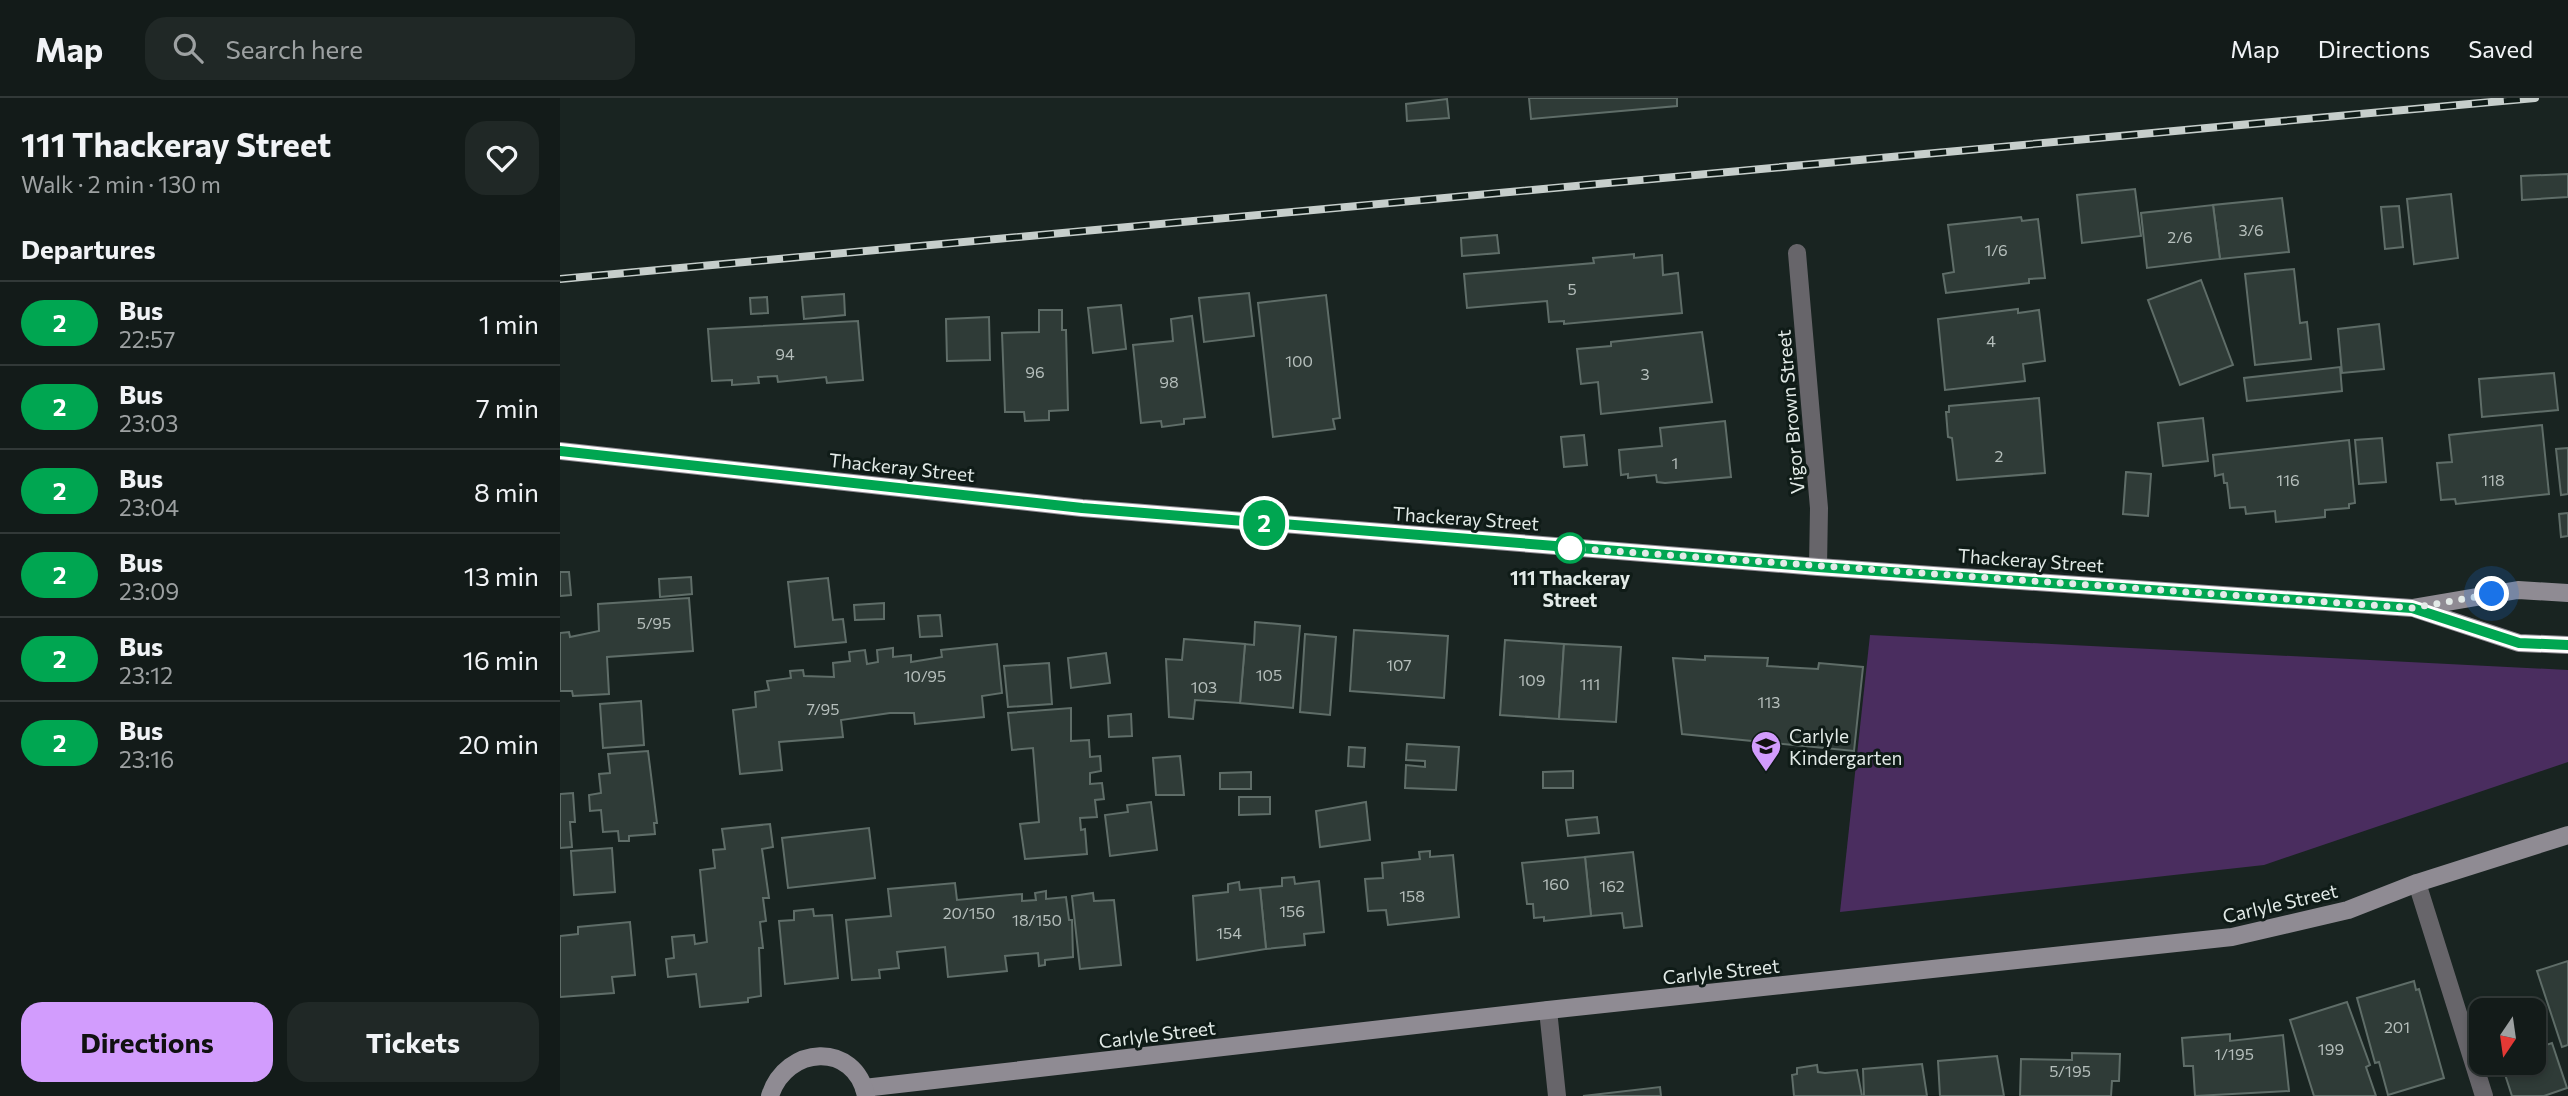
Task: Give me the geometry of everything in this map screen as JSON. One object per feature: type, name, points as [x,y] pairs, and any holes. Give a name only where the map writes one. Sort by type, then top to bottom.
[{"type":"main road","name":"Thackeray Street","points":[[560,451],[1082,508],[1818,567],[2412,608],[2518,590],[2568,593]]},
{"type":"main road","name":"Thackeray Street","points":[[2412,608],[2519,643],[2568,645]]},
{"type":"main road","name":"Carlyle Street","points":[[865,1092],[1548,1010],[2231,937],[2348,910],[2417,883],[2568,835]]},
{"type":"main road","points":[[770,1096],[783,1070],[797,1060],[813,1056],[844,1063],[857,1074],[865,1092]]},
{"type":"street","name":"Vigor Brown Street","points":[[1797,253],[1819,508],[1818,567]]},
{"type":"street","points":[[2417,883],[2484,1096]]},
{"type":"street","points":[[1548,1010],[1557,1096]]},
{"type":"shaded area","points":[[1870,635],[2568,670],[2568,762],[2264,865],[1840,912]]},
{"type":"building","points":[[1529,98],[1677,98],[1677,106],[1531,119]]},
{"type":"building","points":[[1447,99],[1449,118],[1407,121],[1406,104]]},
{"type":"building","points":[[2568,174],[2568,197],[2522,200],[2521,176]]},
{"type":"building","points":[[2135,189],[2141,236],[2082,243],[2077,195]]},
{"type":"building","points":[[2451,194],[2458,258],[2414,264],[2407,199]]},
{"type":"building","points":[[2282,198],[2289,252],[2220,259],[2213,205]]},
{"type":"building","points":[[2213,205],[2220,259],[2147,268],[2141,213]]},
{"type":"building","points":[[2399,206],[2403,247],[2385,249],[2381,207]]},
{"type":"building","points":[[2021,217],[2022,221],[2038,219],[2045,278],[2029,279],[2029,283],[1946,293],[1943,274],[1954,272],[1948,225]]},
{"type":"building","points":[[1497,235],[1499,253],[1462,256],[1461,238]]},
{"type":"building","points":[[1634,254],[1634,258],[1662,255],[1663,275],[1678,273],[1682,313],[1564,324],[1564,321],[1549,322],[1547,301],[1467,308],[1464,274],[1594,263],[1593,258]]},
{"type":"building","points":[[2294,269],[2300,323],[2307,322],[2311,359],[2255,365],[2245,274]]},
{"type":"building","points":[[2201,280],[2233,365],[2180,385],[2148,300]]},
{"type":"building","points":[[1249,293],[1254,336],[1204,342],[1199,298]]},
{"type":"building","points":[[844,294],[845,315],[804,319],[802,297]]},
{"type":"building","points":[[1326,295],[1340,418],[1333,419],[1335,429],[1273,437],[1258,303]]},
{"type":"building","points":[[767,297],[768,313],[751,314],[750,298]]},
{"type":"building","points":[[1121,305],[1126,349],[1093,353],[1088,308]]},
{"type":"building","points":[[2018,309],[2018,313],[2039,310],[2045,361],[2023,364],[2025,381],[1945,390],[1938,319]]},
{"type":"building","points":[[1039,310],[1062,310],[1062,330],[1066,330],[1068,410],[1049,411],[1049,420],[1025,421],[1024,412],[1005,412],[1002,333],[1039,332]]},
{"type":"building","points":[[1192,316],[1205,417],[1184,419],[1184,424],[1162,427],[1161,421],[1141,423],[1133,345],[1173,341],[1171,319]]},
{"type":"building","points":[[989,317],[990,360],[947,361],[946,319]]},
{"type":"building","points":[[858,321],[863,380],[827,383],[826,377],[778,382],[777,376],[758,377],[759,383],[732,385],[732,380],[712,381],[708,329]]},
{"type":"building","points":[[2379,324],[2384,369],[2342,373],[2338,329]]},
{"type":"building","points":[[1702,332],[1712,402],[1601,414],[1598,382],[1581,384],[1577,349],[1611,346],[1611,342]]},
{"type":"building","points":[[2340,367],[2342,391],[2247,401],[2244,378]]},
{"type":"building","points":[[2554,373],[2558,410],[2482,417],[2479,379]]},
{"type":"building","points":[[2039,398],[2045,473],[1957,480],[1952,438],[1948,437],[1946,412],[1949,412],[1949,406]]},
{"type":"building","points":[[2203,418],[2208,461],[2163,466],[2158,423]]},
{"type":"building","points":[[1725,421],[1731,477],[1665,483],[1657,482],[1656,475],[1628,478],[1628,474],[1621,475],[1619,450],[1662,446],[1660,428]]},
{"type":"building","points":[[2542,425],[2549,494],[2456,504],[2455,499],[2441,500],[2437,463],[2452,462],[2449,435]]},
{"type":"building","points":[[1584,435],[1587,465],[1564,467],[1561,437]]},
{"type":"building","points":[[2382,438],[2386,482],[2359,484],[2355,440]]},
{"type":"building","points":[[2349,440],[2355,503],[2349,504],[2349,508],[2325,510],[2325,517],[2276,522],[2275,511],[2246,514],[2245,507],[2230,508],[2227,483],[2224,483],[2223,474],[2215,476],[2213,455]]},
{"type":"building","points":[[2568,448],[2568,494],[2561,495],[2556,449]]},
{"type":"building","points":[[2126,472],[2151,474],[2148,516],[2123,514]]},
{"type":"building","points":[[2568,513],[2568,536],[2561,537],[2559,514]]},
{"type":"building","points":[[560,572],[569,572],[571,595],[560,596]]},
{"type":"building","points":[[691,577],[692,594],[660,597],[659,579]]},
{"type":"building","points":[[828,578],[833,620],[843,619],[846,642],[795,647],[788,582]]},
{"type":"building","points":[[689,598],[693,651],[607,657],[609,694],[573,696],[572,691],[560,691],[560,633],[569,632],[570,637],[599,631],[598,604]]},
{"type":"building","points":[[884,603],[884,619],[855,620],[854,605]]},
{"type":"building","points":[[940,615],[942,636],[920,637],[918,616]]},
{"type":"building","points":[[1255,622],[1300,626],[1293,708],[1240,703],[1245,644],[1254,645]]},
{"type":"building","points":[[1354,630],[1448,636],[1444,698],[1350,691]]},
{"type":"building","points":[[1305,634],[1336,637],[1330,715],[1300,712]]},
{"type":"building","points":[[1184,639],[1245,644],[1240,703],[1195,700],[1193,719],[1169,717],[1166,659],[1182,660]]},
{"type":"building","points":[[1505,640],[1564,644],[1559,719],[1500,715]]},
{"type":"building","points":[[997,644],[1002,693],[982,696],[984,717],[915,724],[914,713],[890,713],[841,720],[843,737],[779,742],[782,770],[740,774],[733,710],[756,707],[755,692],[769,690],[767,681],[791,678],[790,671],[803,670],[804,676],[834,677],[833,663],[850,661],[849,652],[865,650],[867,664],[878,662],[877,650],[893,648],[893,657],[911,655],[911,662],[942,657],[941,650]]},
{"type":"building","points":[[1564,644],[1621,647],[1616,722],[1559,719]]},
{"type":"building","points":[[1106,653],[1110,683],[1071,688],[1068,658]]},
{"type":"building","points":[[1705,656],[1768,658],[1767,666],[1818,669],[1819,663],[1863,667],[1854,751],[1682,734],[1673,658],[1705,660]]},
{"type":"building","points":[[1049,663],[1052,704],[1008,707],[1004,666]]},
{"type":"building","points":[[641,701],[644,745],[603,748],[600,704]]},
{"type":"building","points":[[1071,708],[1071,741],[1089,740],[1090,757],[1100,756],[1101,771],[1090,773],[1090,784],[1102,783],[1104,799],[1095,800],[1097,817],[1080,818],[1081,830],[1085,829],[1087,854],[1025,859],[1020,824],[1039,822],[1033,748],[1012,750],[1008,713]]},
{"type":"building","points":[[1131,714],[1132,736],[1109,737],[1108,716]]},
{"type":"building","points":[[1407,744],[1459,747],[1456,790],[1405,788],[1406,765],[1425,767],[1425,761],[1406,760]]},
{"type":"building","points":[[1349,747],[1365,748],[1364,767],[1348,766]]},
{"type":"building","points":[[648,751],[657,823],[654,823],[655,834],[629,836],[629,841],[619,841],[618,831],[603,832],[601,810],[590,811],[589,795],[601,793],[599,774],[610,773],[608,754]]},
{"type":"building","points":[[1180,756],[1184,795],[1156,795],[1153,758]]},
{"type":"building","points":[[1573,771],[1573,788],[1543,788],[1543,772]]},
{"type":"building","points":[[1251,772],[1251,789],[1220,789],[1220,773]]},
{"type":"building","points":[[573,793],[575,822],[570,822],[572,847],[560,848],[560,794]]},
{"type":"building","points":[[1239,797],[1270,797],[1270,814],[1239,815]]},
{"type":"building","points":[[1151,802],[1157,850],[1110,856],[1105,815],[1128,812],[1127,805]]},
{"type":"building","points":[[1366,802],[1370,840],[1320,847],[1316,811]]},
{"type":"building","points":[[1597,817],[1599,833],[1568,836],[1566,820]]},
{"type":"building","points":[[770,824],[773,847],[762,849],[769,898],[763,898],[766,921],[760,922],[763,948],[759,948],[761,996],[748,998],[748,1002],[700,1007],[696,974],[668,977],[666,959],[674,958],[672,937],[694,935],[695,944],[707,942],[700,870],[715,868],[713,850],[725,849],[722,829]]},
{"type":"building","points":[[869,828],[875,878],[788,888],[782,838]]},
{"type":"building","points":[[612,848],[615,892],[574,895],[571,851]]},
{"type":"building","points":[[1430,851],[1430,857],[1453,855],[1459,917],[1388,925],[1386,910],[1368,911],[1365,879],[1383,878],[1382,863],[1420,859],[1419,852]]},
{"type":"building","points":[[1633,852],[1642,926],[1624,928],[1622,913],[1591,916],[1585,857]]},
{"type":"building","points":[[1585,857],[1591,916],[1544,921],[1544,917],[1534,918],[1533,904],[1527,904],[1522,863]]},
{"type":"building","points":[[1294,877],[1295,884],[1319,881],[1324,932],[1304,934],[1305,945],[1266,949],[1260,888],[1282,886],[1282,878]]},
{"type":"building","points":[[1239,882],[1240,890],[1260,888],[1266,949],[1197,960],[1193,896],[1228,892],[1228,884]]},
{"type":"building","points":[[955,883],[957,900],[1022,894],[1022,901],[1036,900],[1035,893],[1046,891],[1046,899],[1066,897],[1069,920],[1072,920],[1073,957],[1045,960],[1045,965],[1039,966],[1038,953],[1005,956],[1007,971],[948,977],[945,947],[897,952],[899,968],[879,970],[880,978],[852,980],[846,920],[891,916],[888,889]]},
{"type":"building","points":[[1093,893],[1094,901],[1114,900],[1121,965],[1080,969],[1072,896]]},
{"type":"building","points":[[813,909],[814,916],[832,915],[838,978],[785,984],[779,921],[794,920],[794,911]]},
{"type":"building","points":[[630,922],[635,975],[612,977],[614,993],[560,997],[560,936],[578,934],[578,927]]},
{"type":"building","points":[[2568,961],[2568,1045],[2562,1047],[2537,971]]},
{"type":"building","points":[[2414,981],[2416,990],[2419,989],[2444,1078],[2388,1095],[2379,1062],[2375,1063],[2357,998]]},
{"type":"building","points":[[2347,1002],[2370,1065],[2366,1067],[2376,1096],[2314,1096],[2290,1020]]},
{"type":"building","points":[[2230,1034],[2230,1041],[2283,1035],[2289,1091],[2195,1096],[2193,1066],[2184,1066],[2182,1038]]},
{"type":"building","points":[[2552,1043],[2567,1088],[2544,1096],[2512,1096],[2505,1075],[2546,1075],[2546,1045]]},
{"type":"building","points":[[2072,1053],[2120,1054],[2119,1081],[2112,1081],[2111,1096],[2020,1096],[2021,1059],[2072,1060]]},
{"type":"building","points":[[1997,1056],[2004,1096],[1940,1096],[1938,1061]]},
{"type":"building","points":[[1922,1064],[1927,1096],[1864,1096],[1863,1069]]},
{"type":"building","points":[[1817,1065],[1818,1072],[1825,1073],[1857,1070],[1862,1096],[1794,1096],[1792,1075],[1797,1074],[1797,1068]]},
{"type":"building","points":[[1660,1087],[1661,1096],[1583,1096]]},
{"type":"railway","points":[[560,279],[2535,98]]},
{"type":"bus line","name":"2","points":[[560,451],[1082,508],[1818,567],[2412,608],[2519,643],[2568,645]]},
{"type":"place","name":"111 Thackeray Street","points":[[1570,548]]},
{"type":"place","name":"Carlyle Kindergarten","points":[[1766,773]]},
{"type":"route","points":[[1570,548],[2412,608],[2492,594]]}]
